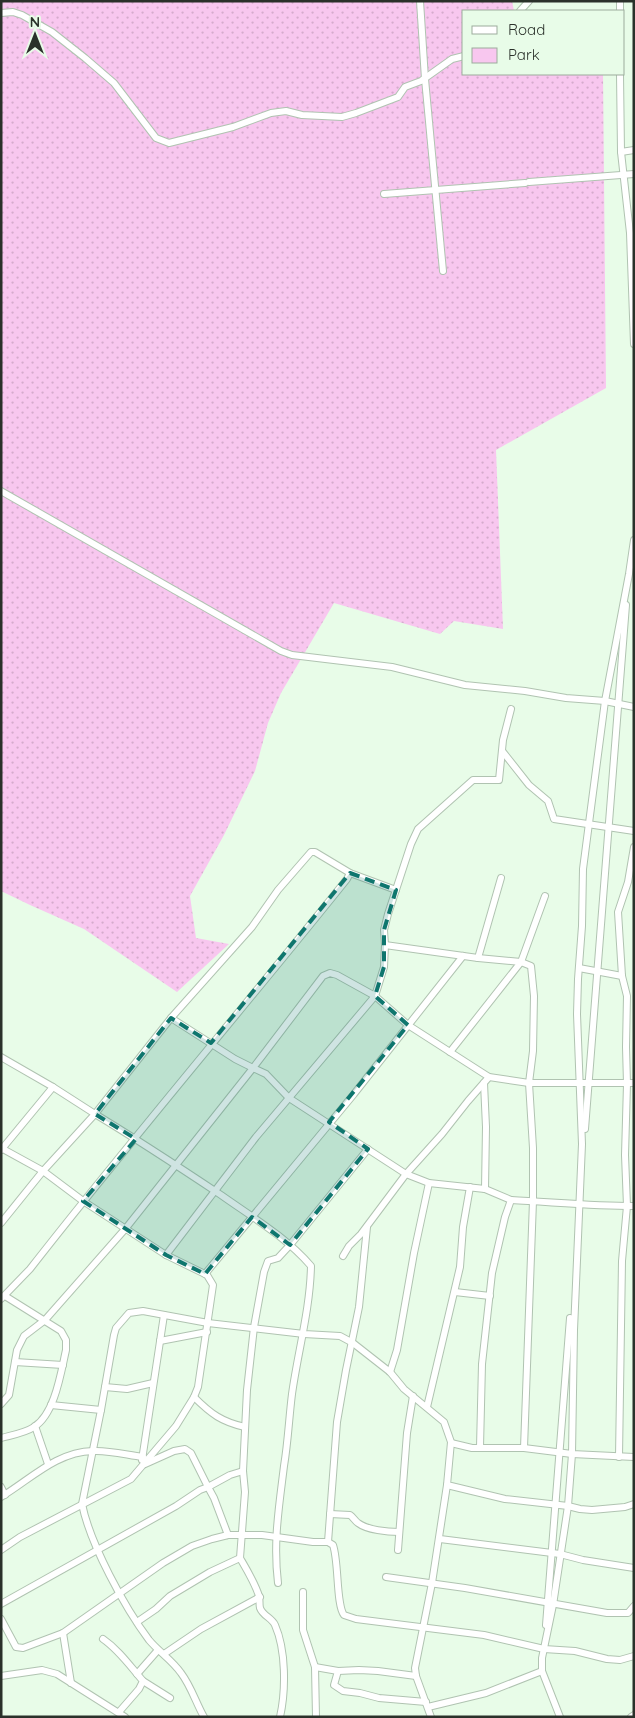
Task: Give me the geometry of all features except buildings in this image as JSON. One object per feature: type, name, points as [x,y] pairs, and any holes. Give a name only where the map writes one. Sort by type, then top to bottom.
[{"type":"street","points":[[420,1],[425,79],[443,271]]},
{"type":"street","points":[[1,13],[13,12],[22,15],[52,32],[114,83],[156,138],[169,144],[233,127],[271,113],[286,111],[302,115],[342,117],[356,113],[398,97],[405,87],[425,79],[452,59],[462,56]]},
{"type":"street","points":[[620,75],[624,191],[630,233],[634,344]]},
{"type":"street","points":[[622,152],[634,150]]},
{"type":"street","points":[[384,194],[634,174]]},
{"type":"street","points":[[1,491],[292,655],[392,667],[465,684],[566,698],[605,701],[634,707]]},
{"type":"street","points":[[559,1717],[542,1672],[634,540]]},
{"type":"street","points":[[564,1717],[542,1672],[544,1649],[553,1605],[568,1506],[572,1454],[574,1330],[582,1144],[577,1014],[583,869],[588,843],[588,825],[605,701],[631,575]]},
{"type":"street","points":[[166,1255],[256,1137],[375,996],[384,966],[384,930],[418,829],[473,780],[499,780],[504,740],[511,709]]},
{"type":"street","points":[[503,752],[529,784],[548,801],[554,819],[634,831]]},
{"type":"street","points":[[619,1457],[622,1261],[630,1206],[625,1155],[631,1083],[626,1047],[627,996],[622,976],[618,912],[628,882],[634,847]]},
{"type":"street","points":[[1,1223],[43,1170],[95,1114],[172,1018],[252,927],[278,890],[311,852],[315,852],[350,873],[396,890]]},
{"type":"street","points":[[1,1438],[36,1426],[51,1405],[66,1350],[66,1340],[61,1331],[48,1324],[45,1320],[3,1298],[30,1270],[83,1201],[136,1138],[211,1043],[295,944],[350,873]]},
{"type":"street","points":[[478,958],[501,878]]},
{"type":"street","points":[[450,1052],[521,962],[545,896]]},
{"type":"street","points":[[385,945],[521,962],[530,966],[533,980],[532,1051],[528,1083],[533,1148],[533,1201],[524,1448]]},
{"type":"street","points":[[205,1274],[328,1122],[354,1094],[463,956]]},
{"type":"street","points":[[579,968],[622,976]]},
{"type":"street","points":[[1,1404],[8,1395],[20,1342],[24,1336],[45,1320],[126,1228],[254,1068],[323,976],[330,973],[337,975],[375,996],[408,1025],[489,1077],[528,1083],[631,1083]]},
{"type":"street","points":[[172,1018],[234,1059],[266,1074],[289,1098],[406,1174],[429,1183],[485,1189],[511,1200],[580,1205],[630,1206]]},
{"type":"street","points":[[1,1057],[136,1138],[290,1244],[311,1266],[304,1334],[292,1394],[290,1430],[275,1537],[278,1583]]},
{"type":"street","points":[[343,1256],[406,1174],[489,1077]]},
{"type":"street","points":[[484,1083],[486,1127],[485,1189]]},
{"type":"street","points":[[1,1550],[20,1537],[131,1479],[176,1426],[194,1397],[201,1371],[214,1285],[212,1280],[205,1274],[166,1255],[83,1201],[43,1170],[2,1149],[53,1087]]},
{"type":"street","points":[[280,1717],[284,1686],[280,1642],[273,1621],[261,1609],[260,1597],[240,1558],[240,1536],[245,1492],[242,1471],[254,1327],[264,1272],[268,1261],[278,1258],[368,1149]]},
{"type":"street","points":[[390,1372],[397,1350],[414,1253],[429,1183]]},
{"type":"street","points":[[427,1407],[455,1292],[470,1188]]},
{"type":"street","points":[[480,1447],[482,1364],[490,1296],[497,1248],[511,1200]]},
{"type":"street","points":[[328,1542],[337,1422],[359,1308],[366,1227]]},
{"type":"street","points":[[455,1292],[490,1296]]},
{"type":"street","points":[[204,1717],[183,1675],[150,1641],[137,1622],[98,1550],[85,1519],[82,1504],[114,1335],[116,1328],[122,1320],[134,1311],[208,1323],[304,1334],[340,1336],[353,1343],[390,1372],[404,1389],[444,1422],[451,1443],[447,1485],[440,1538],[416,1662],[416,1676],[431,1717]]},
{"type":"street","points":[[141,1466],[164,1315]]},
{"type":"street","points":[[160,1341],[207,1332]]},
{"type":"street","points":[[15,1362],[63,1365]]},
{"type":"street","points":[[105,1387],[127,1389],[153,1383]]},
{"type":"street","points":[[398,1550],[407,1433],[413,1396]]},
{"type":"street","points":[[194,1397],[209,1413],[232,1425],[245,1428]]},
{"type":"street","points":[[51,1405],[101,1410]]},
{"type":"street","points":[[36,1426],[48,1464]]},
{"type":"street","points":[[451,1443],[472,1448],[524,1448],[572,1454],[634,1457]]},
{"type":"street","points":[[141,1466],[185,1449],[191,1453],[214,1498],[228,1536]]},
{"type":"street","points":[[1,1487],[3,1496],[48,1464],[68,1456],[93,1451],[143,1457]]},
{"type":"street","points":[[1,1604],[176,1506],[200,1490],[242,1471]]},
{"type":"street","points":[[447,1485],[505,1499],[580,1509],[592,1510],[625,1507],[634,1504]]},
{"type":"street","points":[[330,1514],[350,1514],[356,1522],[364,1526],[386,1532],[399,1532]]},
{"type":"street","points":[[1,1619],[12,1642],[16,1647],[20,1648],[63,1633],[120,1592],[192,1546],[228,1536],[262,1535],[313,1542],[328,1542],[333,1545],[340,1606],[344,1615],[356,1619],[484,1635],[544,1649],[569,1650],[620,1660],[634,1656]]},
{"type":"street","points":[[440,1538],[560,1554],[582,1560],[634,1568]]},
{"type":"street","points":[[137,1622],[156,1609],[170,1596],[210,1572],[240,1558]]},
{"type":"street","points":[[386,1576],[607,1613],[620,1614],[633,1611]]},
{"type":"street","points":[[303,1592],[303,1630],[315,1667],[316,1717]]},
{"type":"street","points":[[137,1674],[161,1652],[260,1597]]},
{"type":"street","points":[[63,1633],[71,1683]]},
{"type":"street","points":[[103,1639],[112,1645],[133,1667],[143,1681],[170,1698]]},
{"type":"street","points":[[315,1667],[338,1671],[369,1670],[416,1676]]},
{"type":"street","points":[[1,1676],[42,1670],[57,1674],[125,1717]]},
{"type":"street","points":[[338,1671],[334,1685],[343,1691],[427,1705],[486,1693],[542,1672]]},
{"type":"street","points":[[119,1712],[139,1689],[143,1681]]},
{"type":"highlighted area","points":[[350,873],[396,890],[384,930],[384,967],[375,996],[408,1025],[329,1122],[368,1149],[290,1245],[252,1217],[205,1274],[166,1255],[83,1201],[136,1139],[95,1114],[171,1018],[211,1043]]},
{"type":"green space","points":[[1,1],[512,1],[514,10],[462,10],[462,75],[603,75],[606,388],[496,450],[503,629],[454,621],[440,634],[334,603],[281,693],[268,723],[255,771],[224,835],[190,896],[196,938],[229,944],[177,992],[84,929],[1,891]]}]
